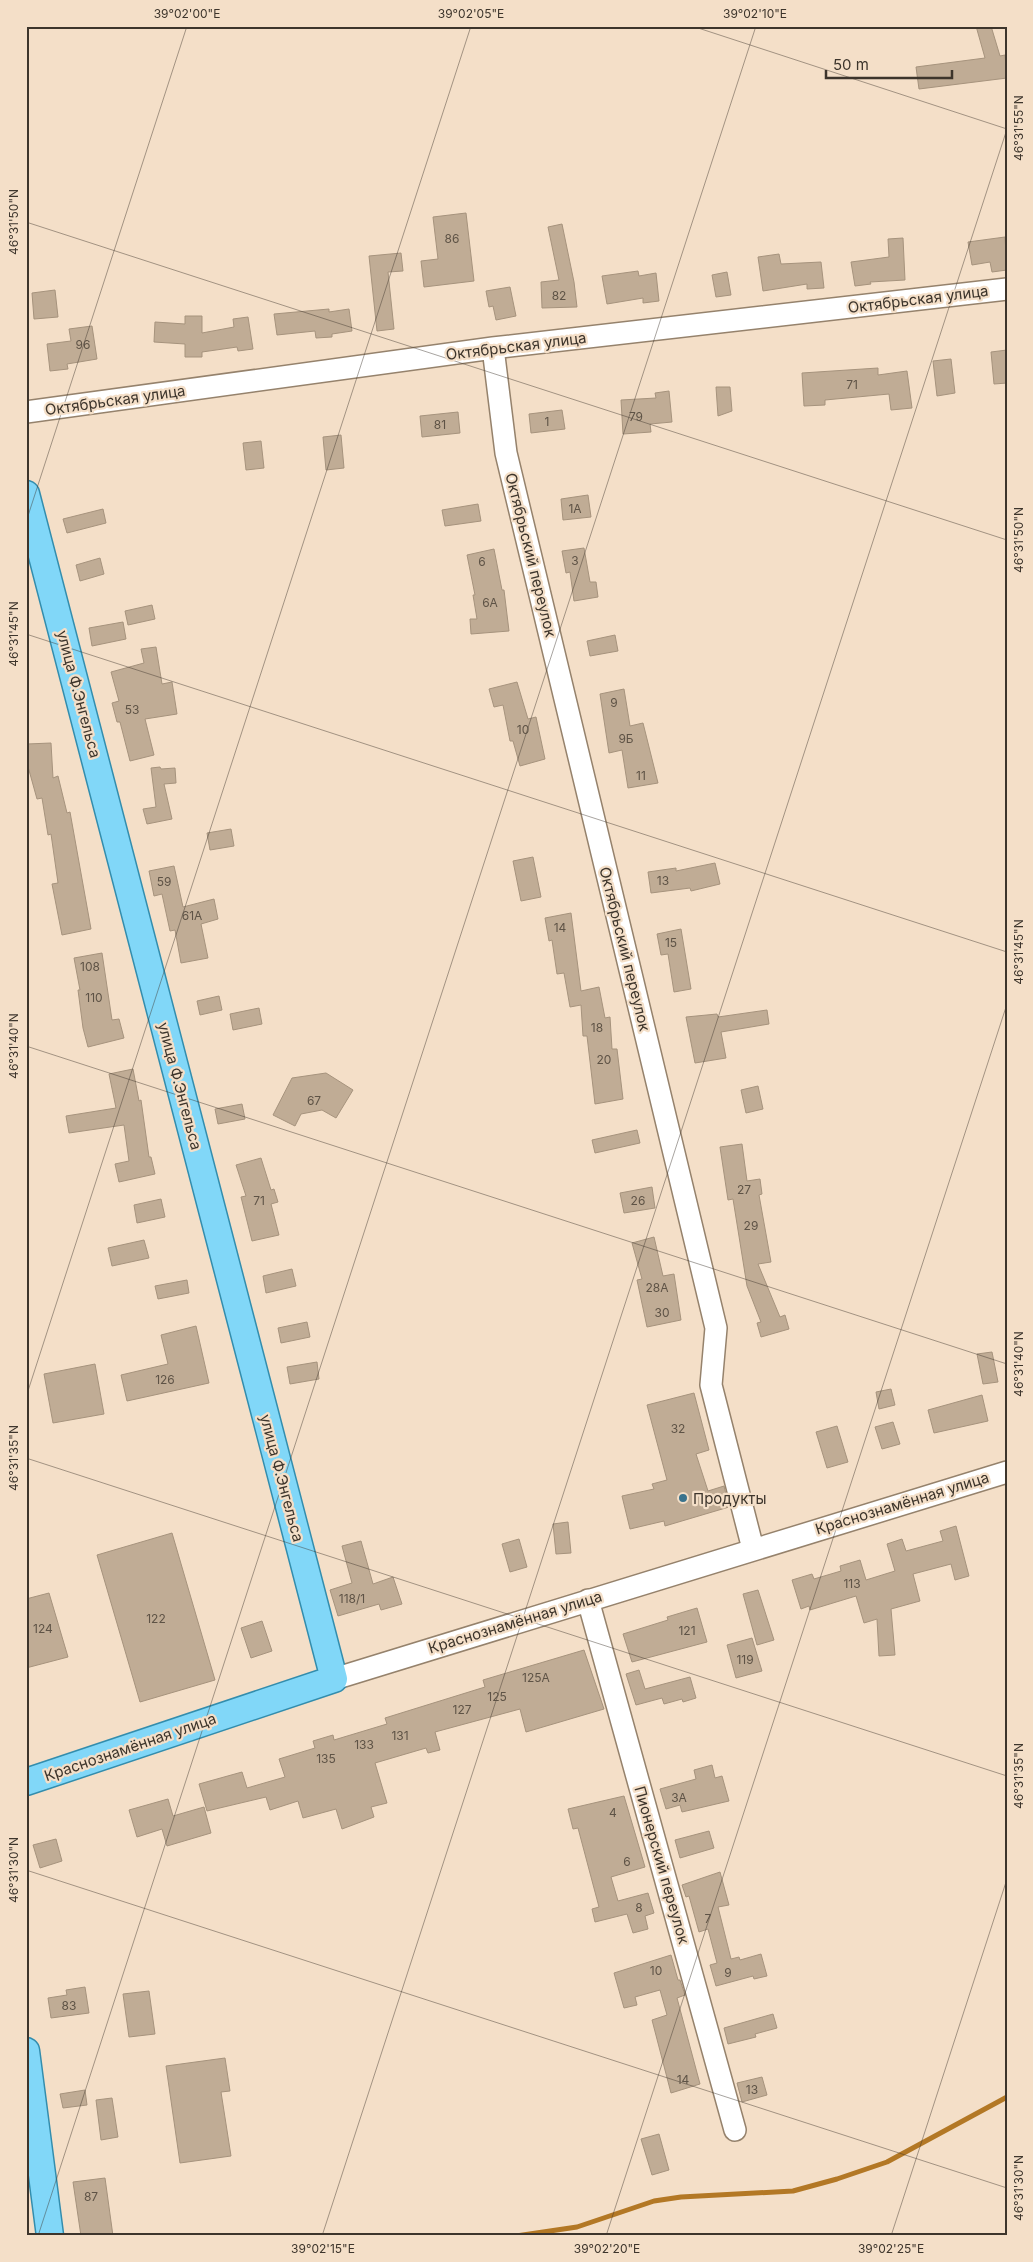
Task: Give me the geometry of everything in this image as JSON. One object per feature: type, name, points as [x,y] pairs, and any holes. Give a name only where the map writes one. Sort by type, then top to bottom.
[{"type":"main road","name":"улица Ф.Энгельса","points":[[26,494],[334,1679]]},
{"type":"main road","name":"Краснознамённая улица","points":[[26,1782],[334,1679]]},
{"type":"main road","points":[[26,2051],[50,2236]]},
{"type":"street","name":"Октябрьская улица","points":[[26,412],[493,348],[1007,288]]},
{"type":"street","name":"Октябрьский переулок","points":[[493,348],[506,453],[716,1328],[711,1385],[753,1549]]},
{"type":"street","name":"Краснознамённая улица","points":[[334,1679],[1007,1472]]},
{"type":"street","name":"Пионерский переулок","points":[[588,1600],[735,2130]]},
{"type":"building","points":[[976,26],[991,26],[1000,56],[1005,55],[1007,78],[919,89],[916,67],[985,58]]},
{"type":"building","points":[[466,213],[474,281],[424,287],[421,261],[438,259],[433,217]]},
{"type":"building","points":[[562,224],[577,307],[542,308],[541,282],[559,280],[548,227]]},
{"type":"building","points":[[1005,237],[1007,270],[992,272],[990,262],[972,265],[968,242]]},
{"type":"building","points":[[903,238],[905,280],[870,282],[871,284],[855,286],[851,262],[889,257],[888,239]]},
{"type":"building","points":[[401,253],[403,271],[388,272],[394,329],[377,331],[369,256]]},
{"type":"building","points":[[779,254],[781,264],[821,262],[824,288],[807,289],[807,284],[763,291],[758,257]]},
{"type":"building","points":[[638,271],[639,276],[656,273],[659,301],[643,303],[643,298],[607,304],[602,276]]},
{"type":"building","points":[[727,272],[731,295],[716,297],[712,275]]},
{"type":"building","points":[[510,287],[516,316],[496,320],[493,306],[489,307],[486,291]]},
{"type":"building","points":[[55,290],[58,317],[34,319],[32,293]]},
{"type":"building","points":[[329,309],[329,312],[349,309],[352,331],[332,334],[332,337],[316,338],[315,331],[277,335],[274,314]]},
{"type":"building","points":[[185,316],[202,316],[202,333],[234,327],[233,319],[248,317],[253,349],[238,351],[237,347],[202,352],[202,357],[185,357],[185,344],[154,342],[155,322],[185,324]]},
{"type":"building","points":[[92,326],[97,359],[67,364],[68,369],[50,371],[47,344],[71,341],[69,329]]},
{"type":"building","points":[[1007,350],[1007,383],[994,384],[991,352]]},
{"type":"building","points":[[951,359],[955,393],[937,396],[933,361]]},
{"type":"building","points":[[878,368],[878,375],[907,371],[912,408],[891,410],[889,394],[825,400],[825,405],[804,406],[802,373]]},
{"type":"building","points":[[716,387],[730,387],[732,411],[718,416]]},
{"type":"building","points":[[669,391],[672,422],[650,424],[651,432],[623,434],[621,400],[656,398],[655,393]]},
{"type":"building","points":[[562,410],[565,429],[531,433],[529,414]]},
{"type":"building","points":[[458,412],[460,433],[422,437],[420,416]]},
{"type":"building","points":[[341,435],[344,468],[326,470],[323,437]]},
{"type":"building","points":[[261,441],[264,468],[246,470],[243,443]]},
{"type":"building","points":[[588,495],[591,517],[563,520],[561,499]]},
{"type":"building","points":[[478,504],[481,521],[445,526],[442,510]]},
{"type":"building","points":[[103,509],[106,523],[67,533],[63,519]]},
{"type":"building","points":[[584,548],[590,582],[596,582],[598,597],[574,601],[570,572],[566,573],[562,551]]},
{"type":"building","points":[[494,549],[502,590],[504,590],[509,631],[471,634],[470,619],[477,619],[473,595],[475,595],[467,555]]},
{"type":"building","points":[[100,558],[104,574],[80,581],[76,565]]},
{"type":"building","points":[[152,605],[155,619],[128,625],[125,611]]},
{"type":"building","points":[[123,622],[126,639],[92,646],[89,628]]},
{"type":"building","points":[[615,635],[618,651],[590,656],[587,641]]},
{"type":"building","points":[[156,647],[162,684],[172,682],[177,714],[145,719],[154,755],[130,761],[120,722],[117,722],[112,703],[119,701],[111,672],[144,663],[141,649]]},
{"type":"building","points":[[517,682],[528,719],[536,717],[545,759],[520,766],[513,741],[510,741],[503,705],[494,707],[489,689]]},
{"type":"building","points":[[624,689],[630,726],[643,723],[658,783],[628,788],[622,750],[609,753],[600,694]]},
{"type":"building","points":[[51,743],[53,778],[58,776],[67,813],[70,812],[91,929],[62,935],[52,884],[58,883],[51,834],[48,835],[42,798],[37,799],[27,763],[27,744]]},
{"type":"building","points":[[160,767],[161,769],[175,768],[176,783],[164,784],[172,819],[147,824],[143,809],[156,807],[151,768]]},
{"type":"building","points":[[231,829],[234,846],[210,850],[207,833]]},
{"type":"building","points":[[533,857],[541,897],[521,901],[513,861]]},
{"type":"building","points":[[715,863],[720,884],[691,891],[690,888],[651,893],[648,872],[676,868],[676,871]]},
{"type":"building","points":[[174,866],[183,907],[214,899],[218,919],[201,924],[208,958],[181,963],[175,930],[170,931],[162,894],[154,896],[149,871]]},
{"type":"building","points":[[571,913],[581,991],[599,987],[605,1018],[610,1017],[612,1049],[617,1049],[623,1099],[595,1104],[587,1036],[583,1036],[581,1005],[570,1007],[564,973],[557,974],[552,940],[549,941],[545,918]]},
{"type":"building","points":[[681,929],[691,989],[674,992],[668,954],[661,955],[657,934]]},
{"type":"building","points":[[102,953],[112,1020],[119,1019],[124,1038],[88,1047],[83,1028],[78,990],[80,990],[74,958]]},
{"type":"building","points":[[219,996],[222,1010],[200,1015],[197,1001]]},
{"type":"building","points":[[259,1008],[262,1024],[233,1030],[230,1014]]},
{"type":"building","points":[[767,1010],[769,1024],[721,1032],[726,1058],[695,1063],[686,1017],[717,1014],[718,1017]]},
{"type":"building","points":[[133,1069],[139,1101],[141,1100],[149,1157],[151,1157],[155,1174],[119,1182],[115,1164],[129,1161],[124,1125],[69,1133],[66,1116],[116,1108],[109,1074]]},
{"type":"building","points":[[326,1073],[353,1090],[336,1118],[322,1110],[301,1114],[295,1126],[273,1115],[292,1078]]},
{"type":"building","points":[[758,1086],[763,1109],[746,1113],[741,1090]]},
{"type":"building","points":[[242,1104],[245,1119],[218,1124],[215,1109]]},
{"type":"building","points":[[637,1130],[640,1143],[595,1153],[592,1140]]},
{"type":"building","points":[[742,1144],[747,1181],[760,1179],[762,1194],[759,1195],[771,1262],[758,1264],[780,1317],[785,1315],[789,1329],[761,1337],[757,1323],[761,1322],[747,1286],[733,1199],[728,1200],[720,1147]]},
{"type":"building","points":[[261,1158],[271,1190],[274,1189],[278,1202],[271,1204],[279,1235],[252,1241],[241,1197],[246,1196],[236,1165]]},
{"type":"building","points":[[652,1187],[655,1208],[624,1213],[620,1193]]},
{"type":"building","points":[[161,1199],[165,1217],[137,1223],[134,1205]]},
{"type":"building","points":[[654,1237],[663,1276],[674,1274],[681,1320],[647,1327],[637,1280],[642,1279],[632,1243]]},
{"type":"building","points":[[144,1240],[149,1258],[112,1266],[108,1248]]},
{"type":"building","points":[[292,1269],[296,1286],[266,1293],[263,1276]]},
{"type":"building","points":[[187,1280],[189,1293],[158,1299],[155,1286]]},
{"type":"building","points":[[307,1322],[310,1337],[281,1343],[278,1328]]},
{"type":"building","points":[[196,1326],[209,1383],[127,1401],[121,1375],[168,1364],[161,1335]]},
{"type":"building","points":[[992,1352],[998,1382],[983,1384],[977,1354]]},
{"type":"building","points":[[317,1362],[319,1379],[290,1384],[287,1367]]},
{"type":"building","points":[[95,1364],[104,1414],[53,1423],[44,1374]]},
{"type":"building","points":[[891,1389],[895,1405],[879,1409],[876,1392]]},
{"type":"building","points":[[694,1393],[709,1450],[696,1454],[708,1491],[724,1486],[729,1507],[665,1526],[664,1521],[630,1529],[622,1496],[654,1489],[652,1484],[667,1480],[647,1405]]},
{"type":"building","points":[[982,1395],[988,1421],[934,1433],[928,1410]]},
{"type":"building","points":[[893,1422],[900,1444],[882,1449],[875,1427]]},
{"type":"building","points":[[837,1426],[848,1462],[827,1468],[816,1432]]},
{"type":"building","points":[[568,1522],[571,1553],[556,1554],[553,1524]]},
{"type":"building","points":[[956,1526],[969,1576],[955,1580],[951,1564],[913,1574],[920,1601],[891,1609],[895,1655],[879,1656],[877,1619],[864,1623],[856,1596],[810,1610],[809,1606],[801,1609],[792,1580],[812,1574],[814,1579],[841,1571],[840,1566],[860,1560],[866,1580],[895,1571],[887,1544],[902,1539],[906,1551],[943,1541],[940,1531]]},
{"type":"building","points":[[172,1533],[215,1680],[140,1702],[97,1555]]},
{"type":"building","points":[[519,1539],[527,1567],[510,1572],[502,1544]]},
{"type":"building","points":[[361,1541],[373,1584],[393,1577],[402,1604],[381,1610],[379,1604],[338,1616],[330,1590],[352,1583],[342,1546]]},
{"type":"building","points":[[758,1590],[774,1640],[757,1645],[743,1594]]},
{"type":"building","points":[[49,1593],[68,1657],[26,1668],[26,1599]]},
{"type":"building","points":[[697,1608],[707,1642],[632,1662],[623,1634],[668,1620],[667,1617]]},
{"type":"building","points":[[262,1621],[272,1651],[251,1658],[241,1628]]},
{"type":"building","points":[[752,1638],[762,1671],[736,1678],[727,1645]]},
{"type":"building","points":[[584,1650],[604,1709],[526,1732],[520,1709],[435,1732],[440,1750],[428,1753],[426,1748],[375,1763],[387,1803],[371,1807],[374,1817],[342,1829],[336,1809],[303,1818],[298,1801],[270,1810],[266,1797],[207,1811],[199,1784],[242,1772],[247,1788],[285,1777],[279,1759],[315,1748],[313,1741],[333,1735],[334,1740],[387,1724],[385,1718],[485,1687],[483,1680]]},
{"type":"building","points":[[639,1670],[645,1689],[690,1677],[696,1698],[683,1702],[682,1699],[664,1704],[662,1698],[636,1705],[626,1674]]},
{"type":"building","points":[[712,1765],[715,1778],[722,1776],[729,1801],[682,1812],[680,1805],[666,1809],[660,1789],[696,1779],[694,1770]]},
{"type":"building","points":[[624,1796],[645,1867],[611,1877],[618,1901],[648,1893],[654,1913],[645,1916],[648,1929],[633,1933],[627,1914],[595,1922],[592,1909],[599,1907],[578,1828],[573,1829],[568,1809]]},
{"type":"building","points":[[168,1799],[173,1816],[204,1807],[211,1833],[167,1846],[162,1829],[137,1837],[129,1810]]},
{"type":"building","points":[[709,1831],[714,1848],[680,1858],[675,1840]]},
{"type":"building","points":[[56,1839],[62,1861],[40,1868],[33,1845]]},
{"type":"building","points":[[720,1872],[729,1905],[718,1907],[731,1959],[739,1957],[740,1960],[761,1954],[767,1976],[754,1979],[753,1976],[716,1986],[710,1965],[717,1963],[708,1929],[699,1932],[689,1896],[686,1897],[682,1885]]},
{"type":"building","points":[[671,1955],[678,1980],[680,1980],[685,1995],[677,1998],[700,2084],[671,2093],[652,2020],[667,2015],[660,1990],[635,1997],[637,2005],[624,2008],[614,1973]]},
{"type":"building","points":[[85,1987],[89,2013],[51,2018],[48,1998],[67,1995],[66,1990]]},
{"type":"building","points":[[149,1991],[155,2034],[129,2037],[123,1994]]},
{"type":"building","points":[[773,2014],[777,2028],[755,2034],[756,2037],[728,2044],[724,2028]]},
{"type":"building","points":[[225,2058],[230,2091],[221,2092],[231,2156],[180,2163],[166,2066]]},
{"type":"building","points":[[762,2077],[767,2095],[742,2102],[737,2083]]},
{"type":"building","points":[[85,2090],[87,2105],[63,2108],[60,2094]]},
{"type":"building","points":[[112,2098],[118,2137],[101,2140],[96,2100]]},
{"type":"building","points":[[659,2134],[669,2170],[652,2175],[641,2139]]},
{"type":"building","points":[[105,2178],[113,2236],[81,2236],[73,2182]]},
{"type":"waterway","points":[[516,2236],[577,2227],[654,2201],[681,2197],[793,2191],[837,2179],[887,2162],[1007,2097]]},
{"type":"place","name":"Продукты","points":[[683,1498]]}]
